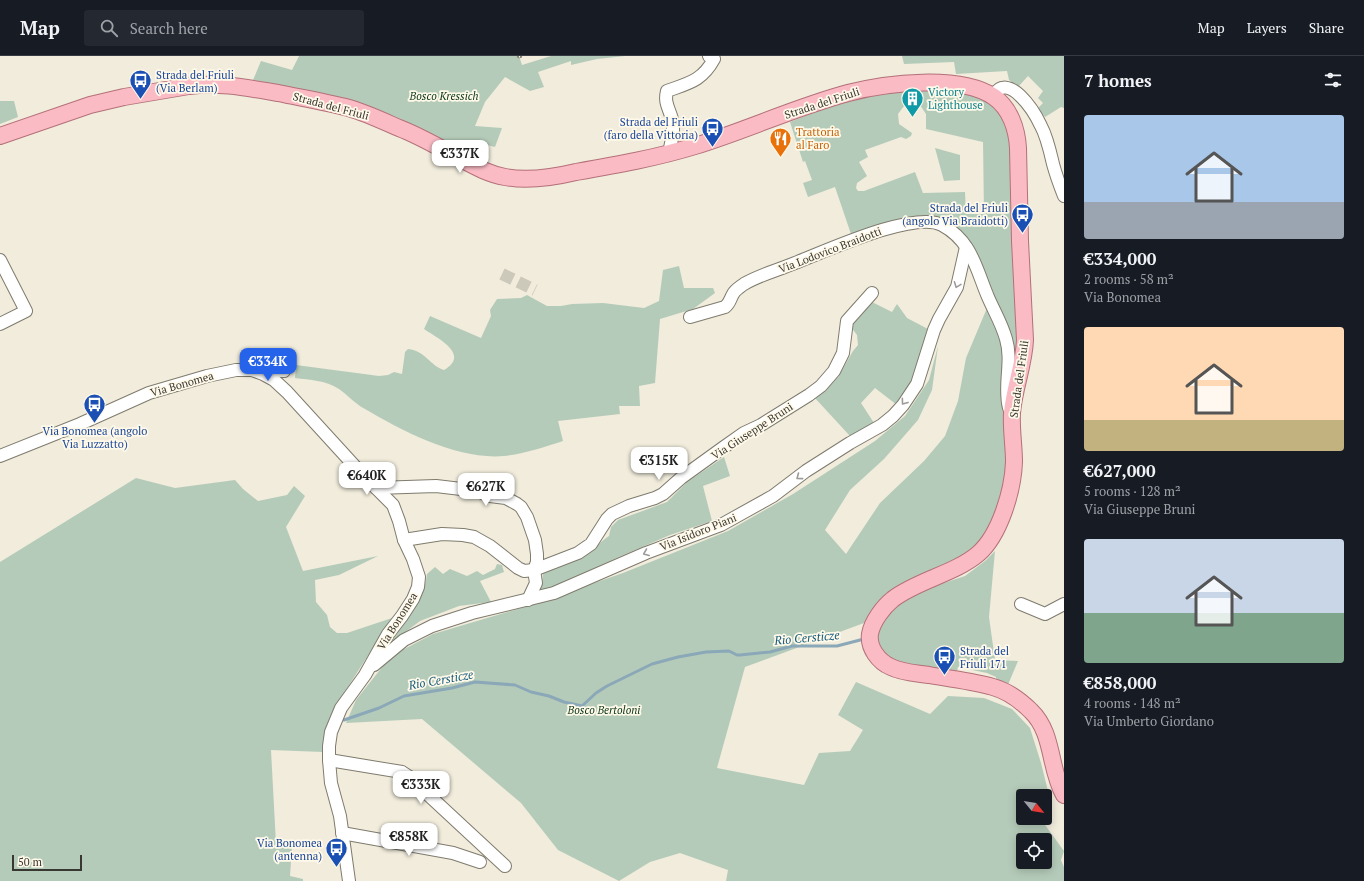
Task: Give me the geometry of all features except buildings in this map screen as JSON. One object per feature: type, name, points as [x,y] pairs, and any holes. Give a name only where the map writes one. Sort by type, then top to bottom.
[{"type":"main road","name":"Strada del Friuli","points":[[0,136],[74,110],[105,102],[176,88],[201,84],[214,84],[238,86],[281,94],[358,111],[402,129],[480,169],[507,177],[521,178],[572,173],[669,153],[740,131],[832,98],[866,89],[899,84],[938,83],[967,86],[981,90],[993,96],[1002,104],[1009,114],[1018,140],[1020,241],[1025,340],[1024,354],[1012,414],[1014,461],[1012,479],[1001,517],[993,534],[980,552],[964,563],[919,584],[892,600],[883,610],[872,628],[870,640],[874,652],[884,663],[891,667],[910,673],[929,675],[994,688],[1012,696],[1023,704],[1032,712],[1042,727],[1051,752],[1058,783],[1064,795]]},
{"type":"street","points":[[669,153],[672,135],[672,119],[668,111],[666,96],[667,91],[702,76],[710,67],[714,59],[709,56]]},
{"type":"street","points":[[993,96],[996,90],[1000,87],[1012,89],[1032,111],[1044,132],[1064,196]]},
{"type":"street","name":"Via Lodovico Braidotti","points":[[690,317],[725,307],[729,304],[737,289],[759,277],[842,244],[894,227],[915,223],[935,222],[943,225],[966,247],[979,270],[987,295],[1006,338],[1009,360],[1007,392],[1008,404],[1012,414]]},
{"type":"street","name":"Via Isidoro Piani","points":[[365,675],[381,658],[399,643],[415,634],[456,617],[528,600],[562,590],[646,553],[727,522],[773,496],[806,471],[888,420],[903,405],[917,384],[934,330],[939,318],[957,287],[966,247]]},
{"type":"street","points":[[0,260],[26,311],[0,324]]},
{"type":"street","name":"Via Giuseppe Bruni","points":[[534,570],[582,551],[590,544],[612,514],[629,506],[663,494],[681,478],[739,436],[817,390],[830,377],[840,360],[843,353],[847,321],[872,293]]},
{"type":"street","name":"Via Bonomea","points":[[0,456],[80,424],[149,393],[207,376],[236,370],[252,370],[263,374],[291,389],[376,488],[393,505],[404,540],[418,573],[418,587],[408,608],[388,634],[365,675],[341,708],[335,722],[329,746],[332,783],[340,816],[349,881]]},
{"type":"street","points":[[252,370],[284,371]]},
{"type":"street","points":[[376,488],[436,486],[478,491],[490,496],[506,498],[521,507],[527,517],[536,545],[537,562],[534,570],[536,583],[528,600]]},
{"type":"street","points":[[404,540],[442,534],[457,534],[474,537],[490,546],[518,568],[524,571],[534,570]]},
{"type":"street","points":[[1021,604],[1045,614],[1064,604]]},
{"type":"street","points":[[329,760],[402,772],[505,866]]},
{"type":"street","points":[[342,832],[453,853],[480,862]]},
{"type":"green space","name":"Bosco Kressich","points":[[299,56],[519,56],[522,65],[551,56],[625,56],[597,59],[571,65],[571,61],[538,72],[544,87],[530,91],[505,77],[485,102],[475,126],[502,128],[495,147],[479,143],[472,155],[408,123],[355,102],[253,80],[261,61],[292,70]]},
{"type":"green space","points":[[902,56],[1064,56],[1064,108],[1061,107],[1045,117],[1038,108],[1043,103],[1038,98],[1043,91],[1028,76],[1018,87],[1009,80],[1007,71],[956,74],[954,62],[904,64]]},
{"type":"green space","points":[[898,89],[971,91],[991,100],[1012,130],[1019,330],[1015,379],[997,309],[942,220],[852,237],[835,187],[808,197],[803,183],[812,180],[805,161],[803,162],[790,122],[862,96]],"holes":[[[920,105],[926,114],[926,129],[983,142],[984,214],[966,214],[965,192],[923,193],[915,172],[864,191],[858,191],[856,188],[857,183],[867,176],[859,162],[868,157],[865,150],[901,137],[906,139],[911,136],[912,133],[899,124],[898,114],[904,106]]]},
{"type":"green space","points":[[0,101],[14,101],[18,117],[0,124]]},
{"type":"green space","points":[[935,148],[960,155],[960,180],[944,181]]},
{"type":"green space","points":[[679,266],[684,288],[713,288],[715,293],[693,309],[660,319],[655,383],[639,386],[640,406],[619,406],[620,414],[558,421],[563,441],[541,448],[519,454],[504,456],[468,454],[450,449],[432,443],[380,418],[361,407],[334,386],[317,381],[295,378],[296,365],[379,376],[388,375],[394,372],[402,374],[405,352],[408,349],[419,352],[439,368],[444,370],[451,364],[454,358],[453,352],[443,342],[424,329],[430,316],[481,338],[491,316],[490,310],[497,299],[521,298],[527,295],[547,306],[603,303],[644,308],[659,301],[663,270]]},
{"type":"green space","points":[[872,302],[892,312],[897,304],[907,318],[928,329],[913,379],[897,405],[875,388],[861,403],[874,423],[850,436],[814,397],[838,377],[858,345],[857,335],[851,327],[857,317]]},
{"type":"green space","name":"Bosco Bertoloni","points":[[987,308],[1003,346],[1008,478],[994,517],[978,546],[870,614],[864,623],[745,667],[717,768],[804,785],[819,753],[850,751],[863,730],[838,715],[856,682],[930,714],[948,696],[984,698],[1012,709],[1030,728],[1048,789],[1016,789],[1016,825],[1045,825],[1051,833],[1016,833],[1016,869],[1052,869],[1052,834],[1064,851],[1061,860],[1064,867],[1064,881],[726,881],[728,870],[680,853],[650,862],[619,881],[558,850],[521,803],[422,719],[346,723],[356,700],[391,656],[433,634],[528,606],[623,573],[728,531],[793,494],[875,441],[905,416],[929,380],[938,346],[932,390],[918,420],[884,459],[850,490],[825,530],[846,554],[880,503],[924,461],[945,436],[958,401],[966,358]]},
{"type":"green space","points":[[724,457],[730,476],[703,486],[712,521],[670,535],[568,581],[537,592],[542,583],[543,573],[566,565],[587,554],[609,536],[611,527],[618,520],[667,502],[687,482]]},
{"type":"green space","points":[[136,478],[175,488],[235,480],[243,489],[258,501],[287,495],[294,486],[305,496],[286,527],[303,571],[378,556],[339,575],[315,580],[316,602],[327,615],[330,627],[337,633],[347,633],[392,618],[342,696],[328,729],[323,752],[271,750],[276,844],[292,846],[290,876],[303,879],[303,881],[0,881],[0,562]]},
{"type":"green space","points":[[995,551],[989,617],[995,660],[1018,661],[1007,687],[996,682],[996,677],[987,673],[958,667],[956,675],[928,671],[890,659],[878,646],[877,631],[892,609],[920,591],[965,576],[985,561]]},
{"type":"green space","points":[[497,564],[502,565],[504,572],[480,581],[491,602],[459,606],[420,621],[388,645],[417,603],[422,593],[427,574],[435,567],[443,574],[450,569],[467,576],[477,571],[483,575],[495,569]]},
{"type":"waterway","name":"Rio Cersticze","points":[[344,720],[379,708],[404,696],[452,688],[475,682],[515,685],[531,692],[582,706],[596,693],[607,686],[652,664],[678,657],[706,652],[729,651],[740,655],[770,652],[792,646],[837,646],[864,639]]},
{"type":"tunnel","points":[[502,274],[535,290]]},
{"type":"place","name":"Strada del Friuli (Via Berlam)","points":[[141,100]]},
{"type":"place","name":"Victory Lighthouse","points":[[912,118]]},
{"type":"place","name":"Strada del Friuli (faro della Vittoria)","points":[[713,148]]},
{"type":"place","name":"Trattoria al Faro","points":[[781,158]]},
{"type":"place","name":"Strada del Friuli (angolo Via Braidotti)","points":[[1023,234]]},
{"type":"place","name":"Via Bonomea (angolo Via Luzzatto)","points":[[95,424]]},
{"type":"place","name":"Strada del Friuli 171","points":[[945,676]]},
{"type":"place","name":"Via Bonomea (antenna)","points":[[337,868]]}]
